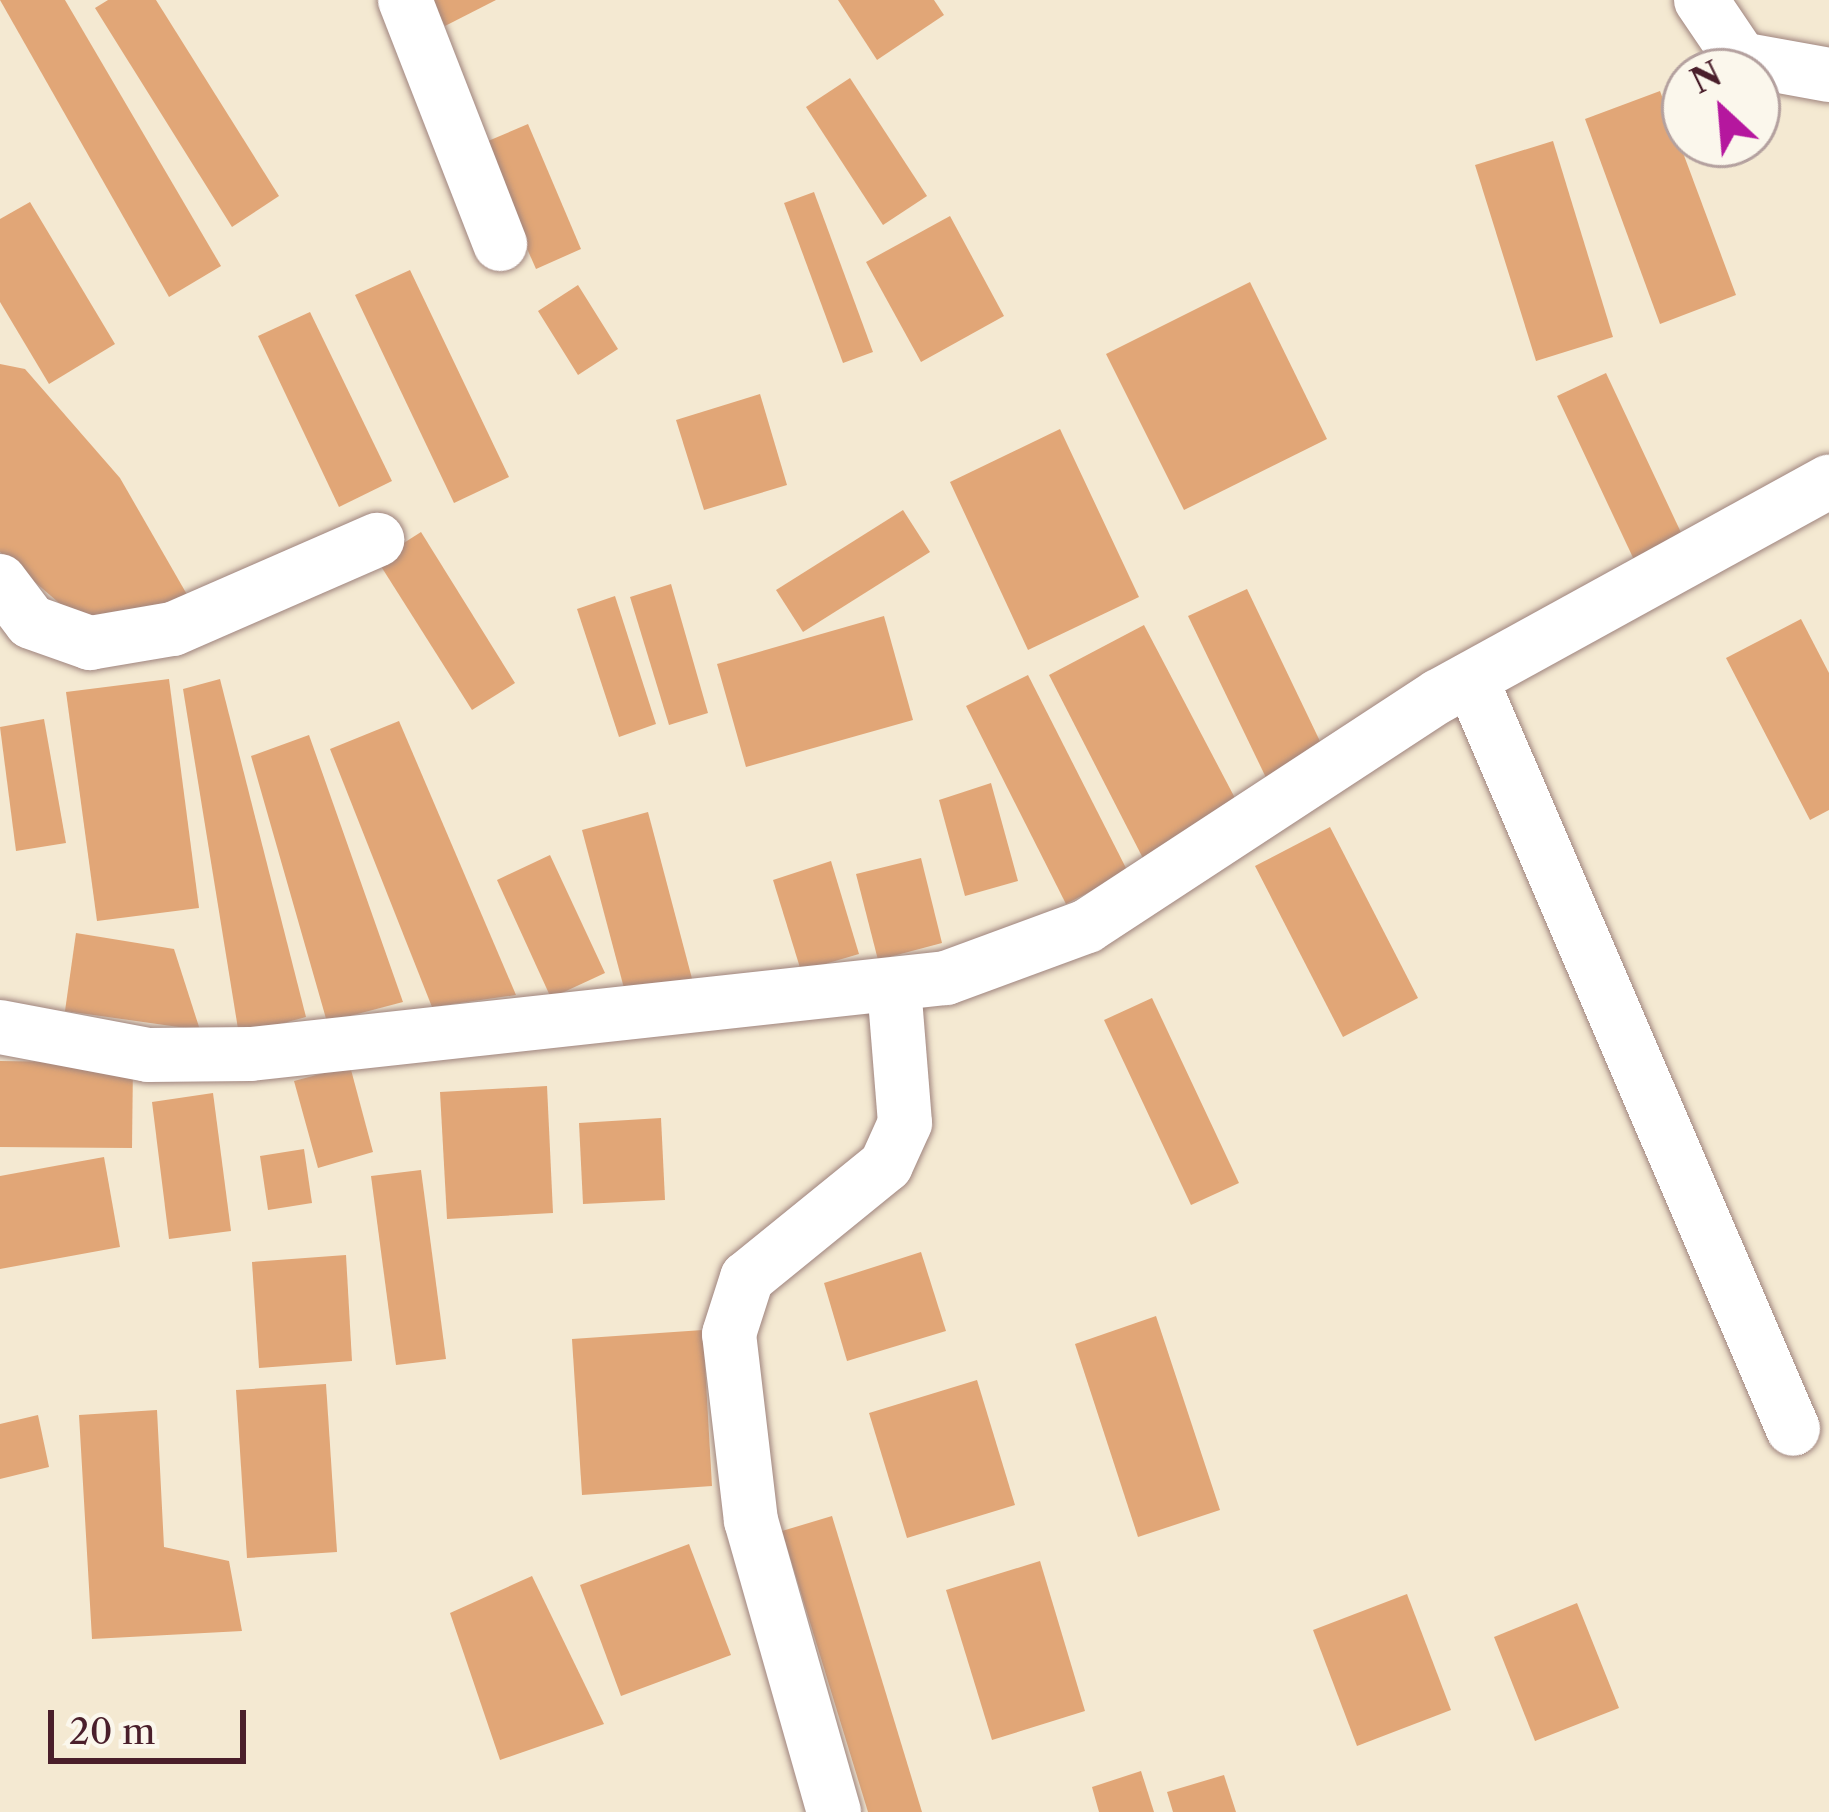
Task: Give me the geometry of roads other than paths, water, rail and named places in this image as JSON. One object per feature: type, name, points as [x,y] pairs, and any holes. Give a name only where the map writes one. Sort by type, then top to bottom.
[{"type":"street","points":[[405,0],[500,244]]},
{"type":"street","points":[[1701,0],[1741,59],[1829,74]]},
{"type":"street","points":[[0,1027],[148,1055],[251,1054],[894,985],[1087,926],[1471,680],[1829,482]]},
{"type":"street","points":[[0,581],[31,622],[90,643],[173,629],[377,540]]},
{"type":"street","points":[[1471,680],[1793,1429]]},
{"type":"street","points":[[835,1812],[751,1521],[729,1334],[747,1278],[886,1165],[905,1123],[894,985]]}]
